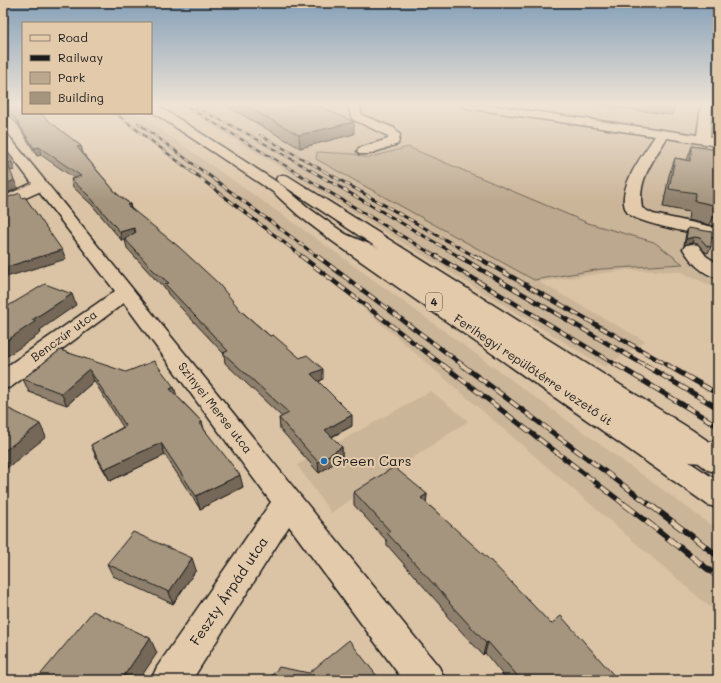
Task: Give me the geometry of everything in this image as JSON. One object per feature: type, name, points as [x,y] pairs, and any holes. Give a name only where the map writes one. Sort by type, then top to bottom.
[{"type":"main road","name":"Szinyei Merse utca","points":[[3,137],[126,292],[426,680]]},
{"type":"main road","name":"Ferihegyi repülőtérre vezető út","points":[[198,137],[278,189],[304,212],[338,236],[718,496]]},
{"type":"main road","name":"Ferihegyi repülőtérre vezető út","points":[[216,137],[714,456]]},
{"type":"main road","points":[[364,151],[391,143],[394,141],[394,137]]},
{"type":"main road","points":[[661,137],[633,184],[631,200],[634,210],[648,218],[693,238],[718,233]]},
{"type":"main road","points":[[682,137],[718,142]]},
{"type":"main road","points":[[3,203],[41,185]]},
{"type":"main road","points":[[338,236],[380,255],[677,450],[714,456]]},
{"type":"main road","points":[[693,238],[700,260],[718,272]]},
{"type":"main road","name":"Benczúr utca","points":[[3,381],[126,292]]},
{"type":"main road","name":"Feszty Árpád utca","points":[[170,680],[288,502]]},
{"type":"shaded area","points":[[144,137],[171,137],[338,254],[718,530],[718,614],[313,265]]},
{"type":"shaded area","points":[[230,137],[718,137],[718,289],[681,272],[626,270],[539,282],[645,341],[605,367]]},
{"type":"shaded area","points":[[431,391],[468,421],[331,513],[297,465]]},
{"type":"green space","points":[[408,147],[588,223],[654,242],[683,264],[602,269],[534,280],[316,159],[317,152],[354,154],[368,158]]},
{"type":"building","points":[[27,137],[69,137],[81,146],[77,147],[117,194],[130,204],[127,205],[179,247],[218,283],[241,311],[270,336],[273,335],[300,358],[307,355],[323,369],[311,374],[352,415],[325,430],[342,447],[318,462],[279,418],[289,413],[223,353],[228,351],[165,284],[169,283],[153,270],[125,239],[136,232],[134,228],[120,232],[89,196],[71,179],[81,176],[39,147],[34,148]]},
{"type":"building","points":[[692,146],[718,150],[718,206],[695,201],[696,193],[669,189],[675,158],[690,161]]},
{"type":"building","points":[[3,148],[12,162],[7,163],[14,180],[3,186]]},
{"type":"building","points":[[20,193],[22,198],[25,197],[62,250],[3,268],[3,199]]},
{"type":"building","points":[[688,228],[712,232],[711,247],[707,246],[700,238],[694,237],[686,239]]},
{"type":"building","points":[[45,284],[72,294],[32,320],[36,321],[3,343],[3,309]]},
{"type":"building","points":[[60,350],[126,372],[154,361],[174,387],[170,389],[202,422],[199,423],[240,475],[196,496],[161,443],[104,469],[91,445],[126,426],[89,369],[61,393],[23,379]]},
{"type":"building","points":[[3,406],[40,424],[3,452]]},
{"type":"building","points":[[394,467],[427,494],[421,498],[492,562],[551,624],[561,616],[618,680],[521,680],[488,642],[486,643],[449,603],[450,602],[387,533],[390,531],[354,492]]},
{"type":"building","points":[[133,532],[192,558],[169,592],[107,564]]},
{"type":"building","points":[[93,611],[150,638],[121,680],[36,680]]},
{"type":"building","points":[[349,640],[380,680],[268,680],[279,667],[309,673]]},
{"type":"railway","points":[[146,137],[192,172]]},
{"type":"railway","points":[[157,137],[204,172]]},
{"type":"railway","points":[[237,137],[296,172]]},
{"type":"railway","points":[[253,137],[314,172]]},
{"type":"railway","points":[[263,137],[326,172]]},
{"type":"railway","points":[[191,171],[303,257]]},
{"type":"railway","points":[[203,171],[318,257]]},
{"type":"railway","points":[[294,171],[437,257]]},
{"type":"railway","points":[[312,171],[460,257]]},
{"type":"railway","points":[[324,171],[476,257]]},
{"type":"railway","points":[[301,256],[444,366]]},
{"type":"railway","points":[[317,256],[464,366]]},
{"type":"railway","points":[[436,256],[618,366]]},
{"type":"railway","points":[[458,256],[646,366]]},
{"type":"railway","points":[[475,256],[669,366]]},
{"type":"railway","points":[[443,365],[625,505]]},
{"type":"railway","points":[[462,365],[650,505]]},
{"type":"railway","points":[[617,365],[718,426]]},
{"type":"railway","points":[[645,365],[718,408]]},
{"type":"railway","points":[[667,365],[718,394]]},
{"type":"railway","points":[[624,504],[718,577]]},
{"type":"railway","points":[[649,504],[718,556]]},
{"type":"place","name":"Green Cars","points":[[324,461]]}]
